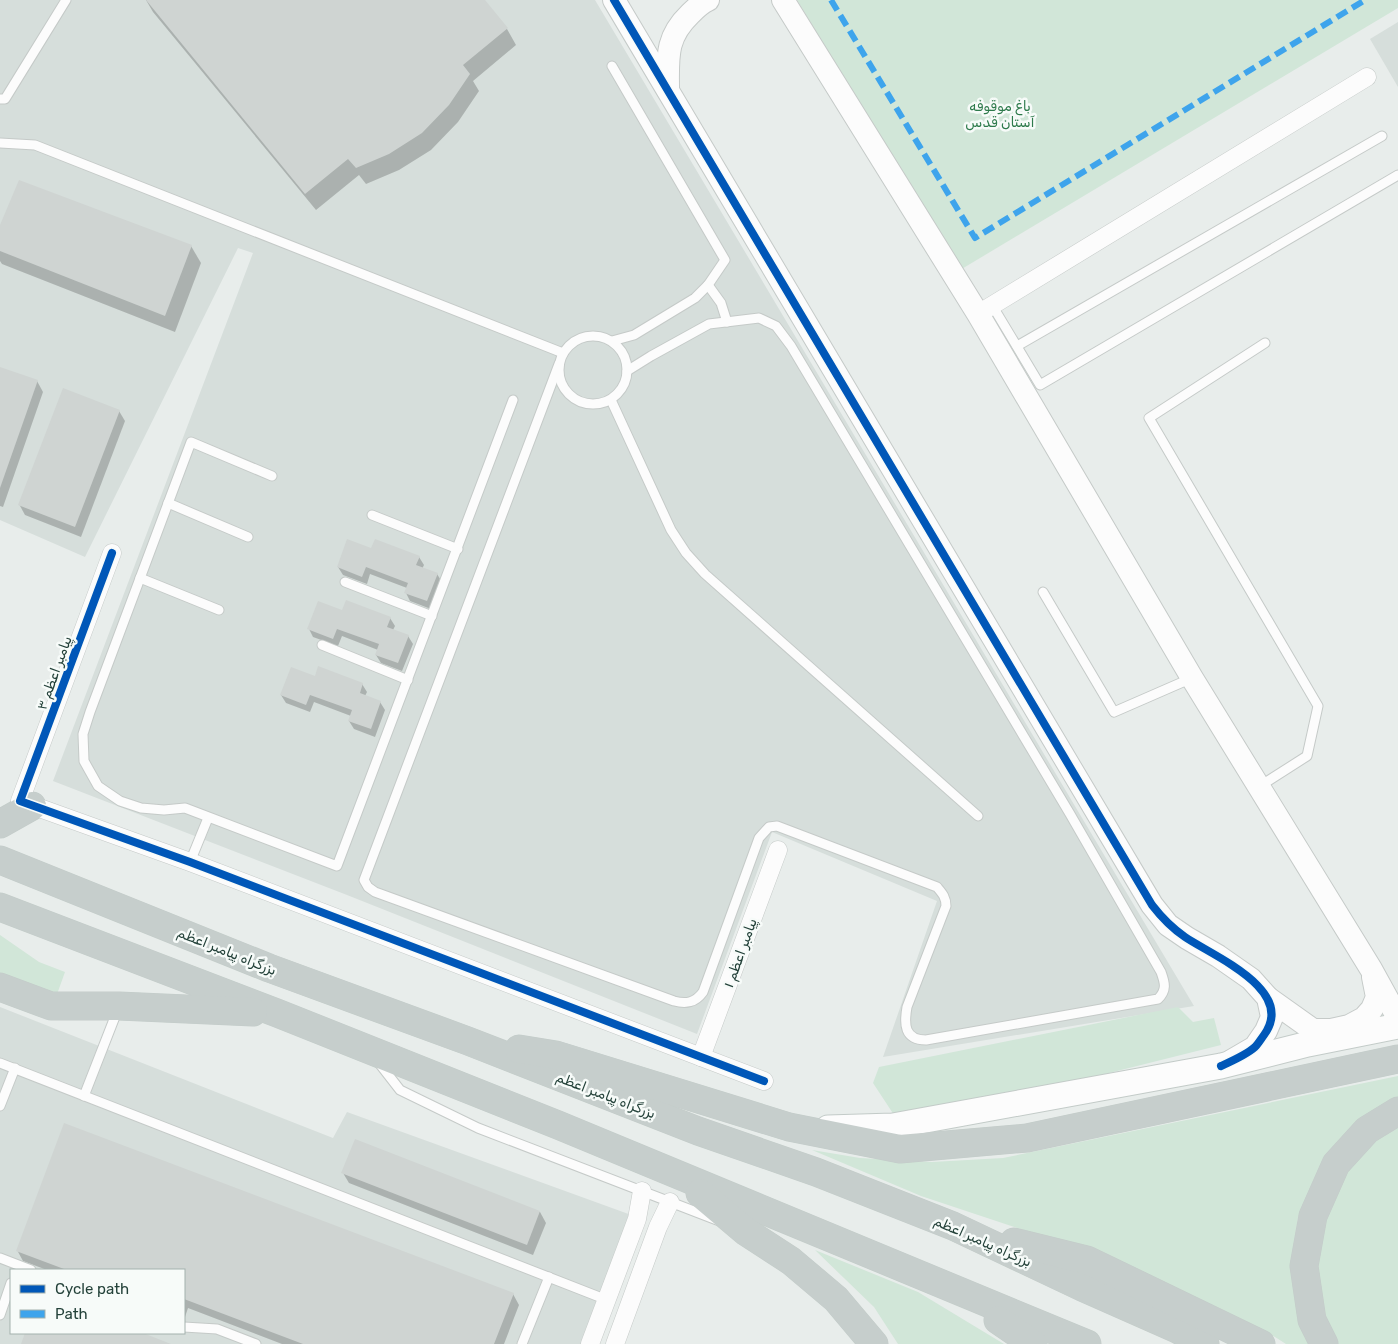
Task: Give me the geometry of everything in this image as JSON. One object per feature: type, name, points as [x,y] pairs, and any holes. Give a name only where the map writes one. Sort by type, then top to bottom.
[{"type":"highway","points":[[0,824],[17,807]]},
{"type":"highway","name":"بزرگراه پیامبر اعظم","points":[[0,860],[269,968],[468,1041],[698,1131],[816,1172],[953,1226],[1082,1287],[1178,1329],[1205,1344]]},
{"type":"highway","points":[[0,907],[277,1013],[549,1121],[1087,1344]]},
{"type":"highway","points":[[0,987],[51,1006],[119,1006],[277,1013]]},
{"type":"highway","points":[[468,1041],[556,1055],[789,1127],[900,1149],[1027,1138],[1398,1059]]},
{"type":"highway","points":[[1324,1344],[1312,1320],[1304,1266],[1313,1216],[1336,1164],[1366,1130],[1398,1111]]},
{"type":"highway","points":[[684,1178],[745,1232],[791,1261],[836,1299],[874,1344]]},
{"type":"highway","points":[[953,1226],[1087,1260],[1261,1344]]},
{"type":"highway","points":[[951,1289],[1033,1344]]},
{"type":"main road","points":[[789,1127],[849,1128],[893,1126],[1221,1066],[1308,1044],[1398,1026]]},
{"type":"street","points":[[614,0],[1152,906],[1168,925],[1251,979],[1268,998],[1313,1030],[1331,1030],[1349,1026],[1364,1018],[1376,997],[1371,969]]},
{"type":"street","points":[[668,90],[668,54],[672,36],[684,20],[702,3],[708,0]]},
{"type":"street","points":[[764,0],[799,28]]},
{"type":"street","points":[[783,0],[799,28],[985,310],[1192,678],[1371,969],[1398,1018]]},
{"type":"street","points":[[985,310],[1367,77]]},
{"type":"street","name":"پیامبر اعظم ۳","points":[[17,807],[112,553]]},
{"type":"street","points":[[17,807],[190,862],[764,1081]]},
{"type":"street","name":"پیامبر اعظم ۱","points":[[702,1057],[778,850]]},
{"type":"street","points":[[1221,1066],[1254,1047],[1266,1031],[1272,1017],[1268,998]]},
{"type":"street","points":[[590,1344],[605,1298],[637,1219],[642,1191]]},
{"type":"street","points":[[615,1344],[658,1228],[670,1202]]},
{"type":"street","points":[[605,1298],[629,1308]]},
{"type":"lane","points":[[0,99],[5,98],[66,0]]},
{"type":"lane","points":[[612,66],[725,260],[708,285],[695,298],[634,335],[612,342]]},
{"type":"lane","points":[[1016,346],[1382,136]]},
{"type":"lane","points":[[0,143],[35,145],[563,353]]},
{"type":"lane","points":[[985,310],[1016,346],[1040,385],[1398,175]]},
{"type":"lane","points":[[708,285],[721,303],[726,322]]},
{"type":"lane","points":[[559,364],[562,386],[578,402],[595,404],[611,400],[625,383],[627,372],[626,360],[612,342],[602,337],[580,338],[563,353],[364,880],[368,887],[375,892],[674,1001],[692,1002],[703,992],[758,838],[769,827],[777,826],[937,887],[943,894],[946,906],[907,1007],[904,1022],[911,1036],[918,1040],[1158,999],[1163,994],[1165,984],[1161,972],[1070,814],[791,346],[776,326],[759,318],[709,324],[651,356],[627,372]]},
{"type":"lane","points":[[1259,786],[1307,756],[1318,706],[1149,418],[1265,343]]},
{"type":"lane","points":[[272,476],[191,442],[90,712],[83,734],[84,761],[98,786],[120,801],[141,808],[164,810],[184,808],[337,866],[513,400]]},
{"type":"lane","points":[[611,400],[671,530],[686,553],[705,574],[978,816]]},
{"type":"lane","points":[[168,503],[248,537]]},
{"type":"lane","points":[[372,515],[458,549]]},
{"type":"lane","points":[[140,578],[219,610]]},
{"type":"lane","points":[[345,582],[432,616]]},
{"type":"lane","points":[[1043,592],[1114,712],[1192,678]]},
{"type":"lane","points":[[322,645],[408,680]]},
{"type":"lane","points":[[190,862],[208,818]]},
{"type":"lane","points":[[84,1096],[119,1006]]},
{"type":"lane","points":[[370,1050],[400,1090],[478,1128],[745,1232]]},
{"type":"lane","points":[[0,1062],[605,1298]]},
{"type":"lane","points":[[0,1106],[15,1068]]},
{"type":"lane","points":[[0,1258],[17,1268]]},
{"type":"lane","points":[[522,1344],[550,1277]]},
{"type":"lane","points":[[0,1315],[10,1286]]},
{"type":"lane","points":[[185,1326],[217,1329],[256,1344]]},
{"type":"shaded area","points":[[0,0],[595,0],[1194,1006],[883,1057],[937,901],[772,832],[697,1034],[53,781],[253,253],[238,248],[85,557],[0,520]]},
{"type":"shaded area","points":[[1398,22],[1398,87],[1370,39]]},
{"type":"shaded area","points":[[0,1007],[333,1138],[347,1112],[634,1216],[584,1344],[0,1344]]},
{"type":"green space","name":"باغ موقوفه آستان قدس","points":[[797,0],[1398,0],[1398,8],[960,270]]},
{"type":"green space","points":[[0,935],[39,962],[65,972],[56,997],[0,975]]},
{"type":"green space","points":[[1178,1007],[1193,1022],[1214,1018],[1221,1045],[1061,1085],[896,1118],[873,1083],[879,1067]]},
{"type":"green space","points":[[1398,1076],[1398,1097],[1386,1102],[1342,1138],[1314,1179],[1298,1218],[1291,1263],[1309,1344],[1286,1344],[1114,1260],[921,1196],[812,1150],[860,1158],[932,1162],[1003,1158]]},
{"type":"green space","points":[[1398,1123],[1398,1344],[1336,1344],[1319,1304],[1318,1252],[1327,1206],[1351,1164],[1383,1131]]},
{"type":"green space","points":[[815,1250],[918,1292],[1004,1344],[898,1344],[874,1307]]},
{"type":"building","points":[[146,0],[485,0],[508,28],[463,65],[470,74],[449,105],[422,133],[389,154],[356,168],[348,159],[305,194]]},
{"type":"building","points":[[19,180],[192,245],[165,316],[0,251],[0,225]]},
{"type":"building","points":[[0,367],[38,380],[0,488]]},
{"type":"building","points":[[63,388],[120,410],[75,527],[18,505]]},
{"type":"building","points":[[347,539],[371,548],[375,539],[420,556],[416,565],[438,573],[427,601],[404,593],[408,583],[366,567],[362,577],[337,567]]},
{"type":"building","points":[[346,600],[391,617],[387,627],[409,635],[398,663],[375,655],[379,644],[337,629],[333,639],[307,629],[318,601],[342,610]]},
{"type":"building","points":[[318,666],[363,683],[360,693],[381,701],[371,729],[348,721],[352,710],[310,695],[306,705],[280,695],[291,667],[315,676]]},
{"type":"building","points":[[64,1123],[514,1293],[494,1344],[303,1344],[185,1299],[185,1269],[64,1269],[16,1251]]},
{"type":"building","points":[[355,1139],[540,1211],[527,1245],[341,1173]]},
{"type":"building","points":[[25,1334],[146,1334],[171,1344],[21,1344]]},
{"type":"marked path","points":[[831,0],[975,238],[1365,0]]},
{"type":"cycle path","points":[[614,0],[1152,905],[1180,934],[1231,964],[1247,976],[1261,989],[1270,1003],[1271,1019],[1264,1035],[1251,1050],[1221,1066]]},
{"type":"cycle path","points":[[112,553],[20,801],[190,862],[764,1081]]}]
